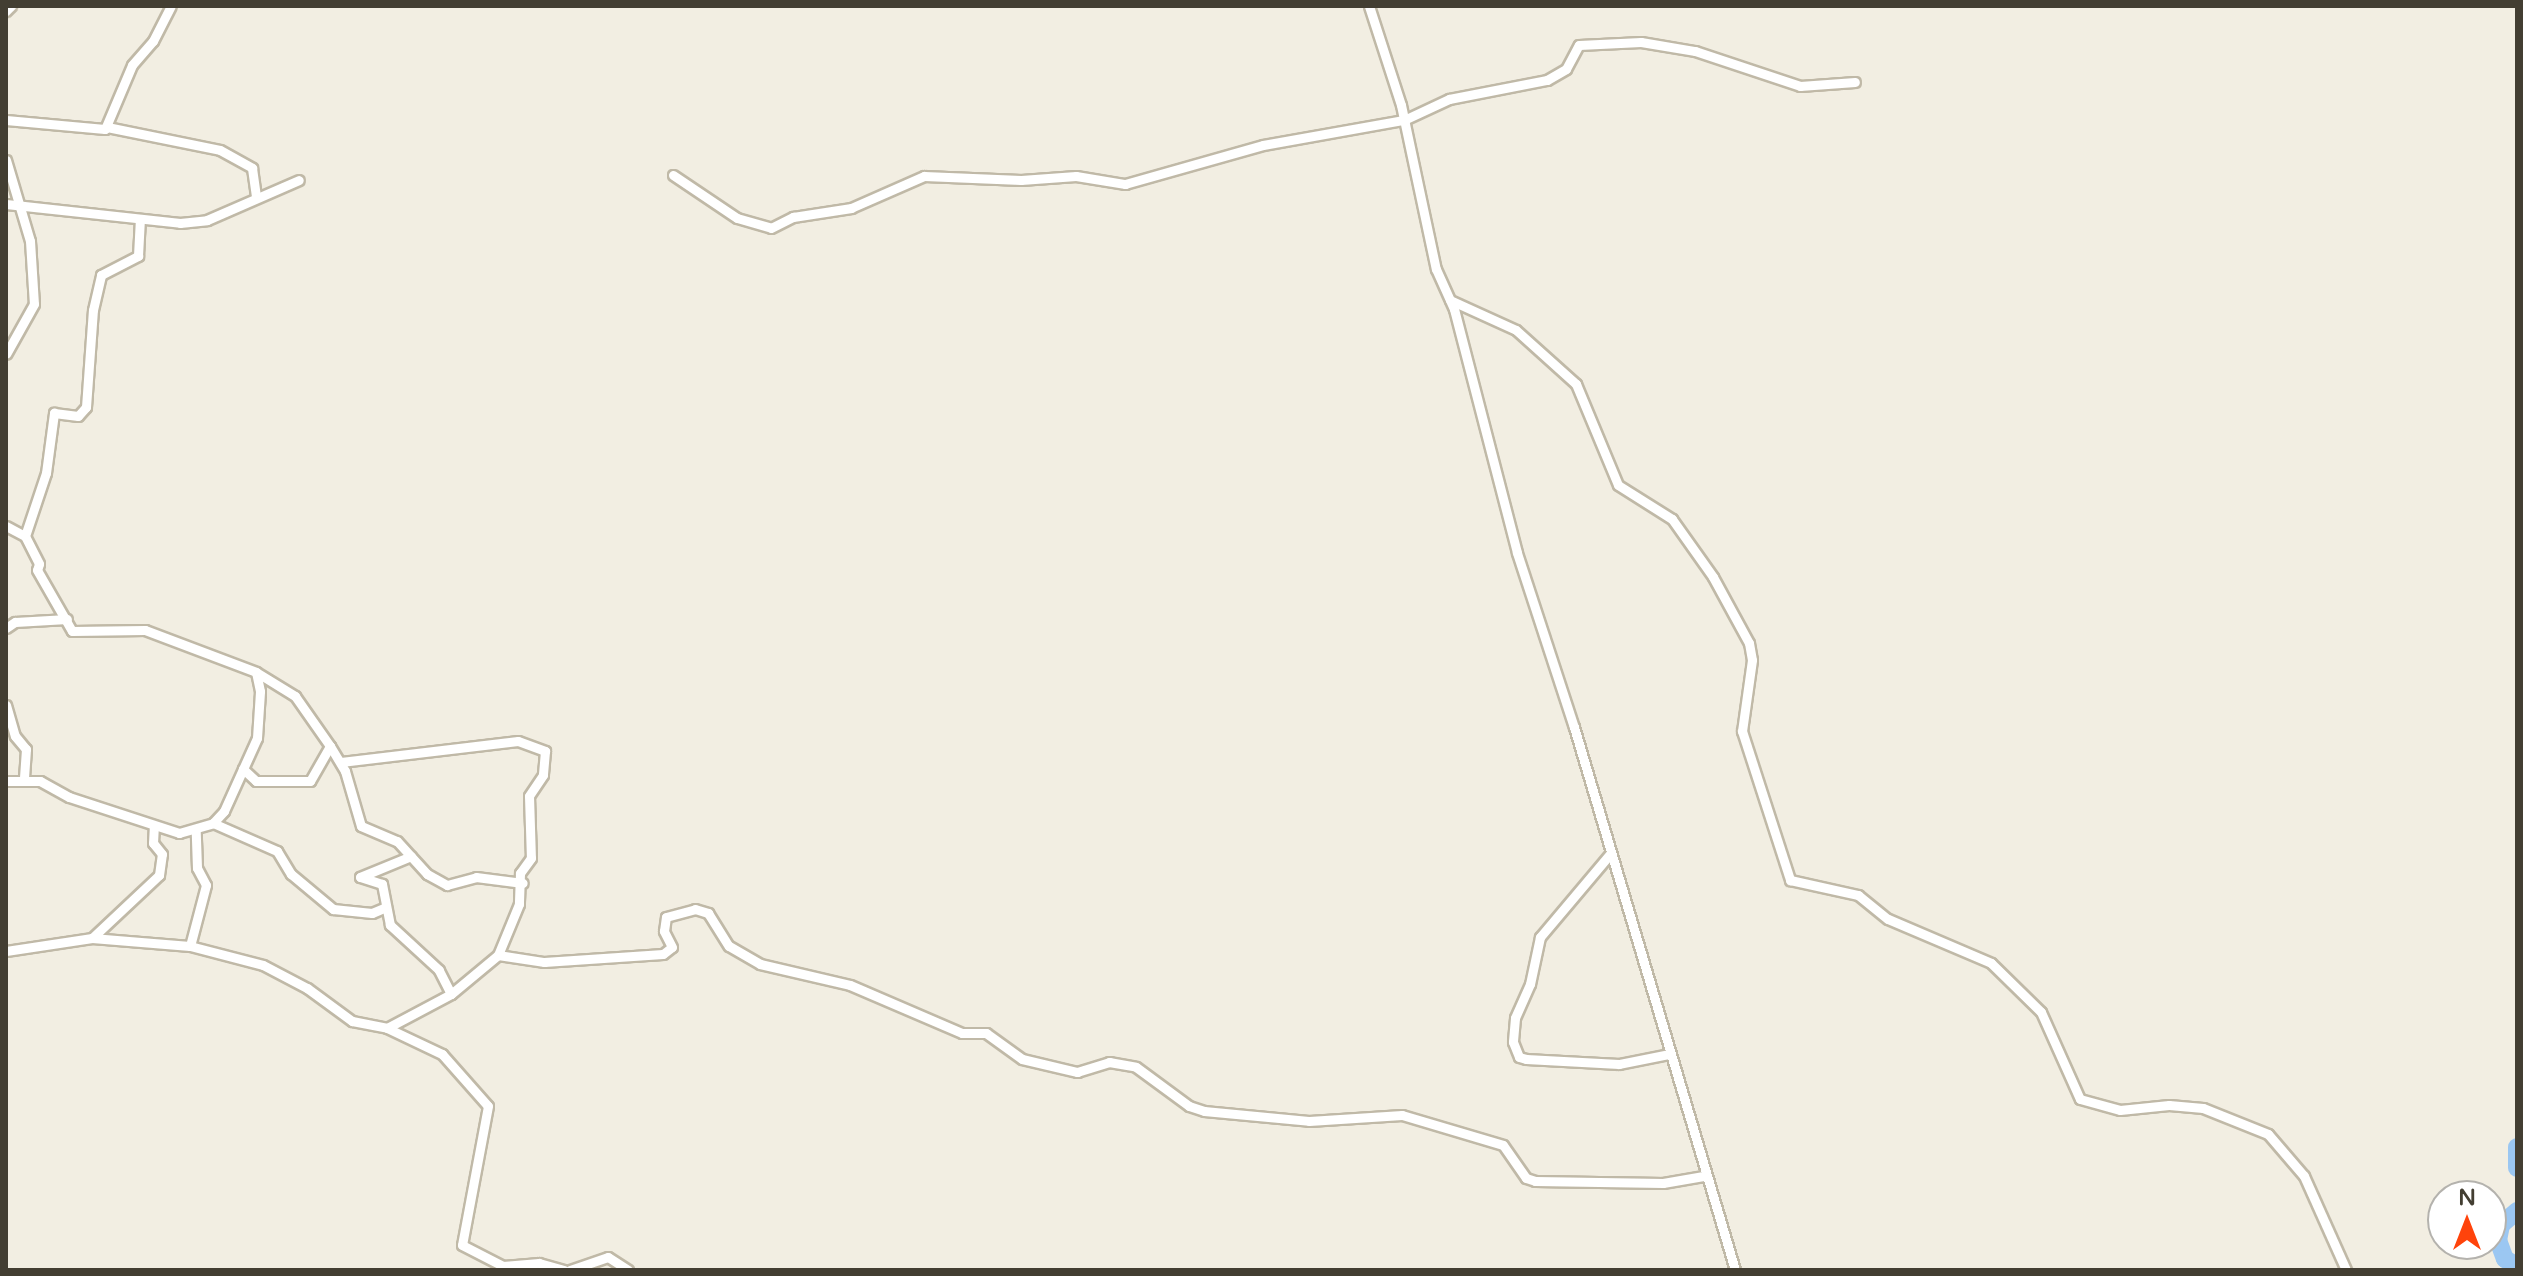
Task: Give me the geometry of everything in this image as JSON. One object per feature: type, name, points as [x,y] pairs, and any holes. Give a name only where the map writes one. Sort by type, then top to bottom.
[{"type":"street","points":[[6,11],[11,6]]},
{"type":"street","points":[[107,127],[132,65],[153,41],[171,6]]},
{"type":"street","points":[[1369,6],[1404,120],[1436,269],[1450,300],[1517,553],[1610,854],[1703,1176],[1718,1206],[1735,1270]]},
{"type":"street","points":[[673,175],[737,218],[771,228],[793,217],[851,208],[924,176],[1021,180],[1076,176],[1125,184],[1263,145],[1404,120],[1449,99],[1547,80],[1566,69],[1579,45],[1606,42],[1695,51],[1800,86],[1855,82]]},
{"type":"street","points":[[6,120],[107,127],[220,150],[252,168],[256,196]]},
{"type":"street","points":[[6,160],[22,208],[34,304],[6,354]]},
{"type":"street","points":[[14,184],[6,203],[22,208],[53,206],[140,221],[207,220],[256,196],[299,180]]},
{"type":"street","points":[[25,536],[36,489],[46,473],[54,413],[78,416],[86,407],[93,310],[101,275],[138,256],[140,221]]},
{"type":"street","points":[[1450,300],[1516,330],[1576,384],[1601,456],[1618,485],[1672,519],[1713,577],[1749,643],[1752,660],[1742,731],[1790,880],[1846,890],[1888,919],[1991,963],[2041,1012],[2080,1099],[2120,1110],[2169,1105],[2203,1108],[2268,1134],[2304,1176],[2346,1270]]},
{"type":"street","points":[[6,526],[25,536],[39,564],[37,570],[72,631],[145,630],[256,672],[295,696],[341,762],[361,826],[397,841],[427,874],[447,885],[476,877],[523,883]]},
{"type":"street","points":[[6,628],[15,622],[67,619]]},
{"type":"street","points":[[6,781],[24,777],[180,833],[213,823],[224,811],[257,738],[260,691],[256,672]]},
{"type":"street","points":[[6,705],[15,736],[26,749],[24,777]]},
{"type":"street","points":[[341,762],[518,741],[545,751],[543,775],[529,796],[531,858],[520,873],[523,883],[498,955],[451,994],[387,1028]]},
{"type":"street","points":[[243,769],[256,781],[310,781],[330,746]]},
{"type":"street","points":[[213,823],[277,851],[291,874],[333,909],[372,913],[386,907]]},
{"type":"street","points":[[92,938],[159,875],[162,854],[153,843],[154,826]]},
{"type":"street","points":[[190,946],[206,885],[197,868],[196,830]]},
{"type":"street","points":[[1610,854],[1540,937],[1530,984],[1515,1018],[1513,1042],[1519,1057],[1526,1059],[1549,1056],[1619,1064],[1669,1054]]},
{"type":"street","points":[[411,856],[361,876],[382,884],[390,925],[439,970],[451,994]]},
{"type":"street","points":[[498,955],[544,962],[663,954],[672,943],[664,931],[666,917],[695,909],[708,913],[729,946],[760,964],[850,985],[962,1033],[986,1033],[1022,1059],[1077,1072],[1109,1062],[1136,1067],[1189,1106],[1204,1111],[1309,1121],[1402,1115],[1503,1145],[1526,1178],[1535,1181],[1663,1183],[1703,1176]]},
{"type":"street","points":[[6,951],[92,938],[190,946],[263,965],[307,988],[352,1021],[387,1028],[442,1054],[488,1106],[462,1245],[503,1266],[539,1263],[564,1270]]},
{"type":"street","points":[[570,1270],[608,1257],[628,1270]]},
{"type":"waterway","points":[[2517,1147],[2517,1168]]},
{"type":"waterway","points":[[2517,1211],[2501,1225],[2498,1240],[2505,1259],[2517,1266]]}]
